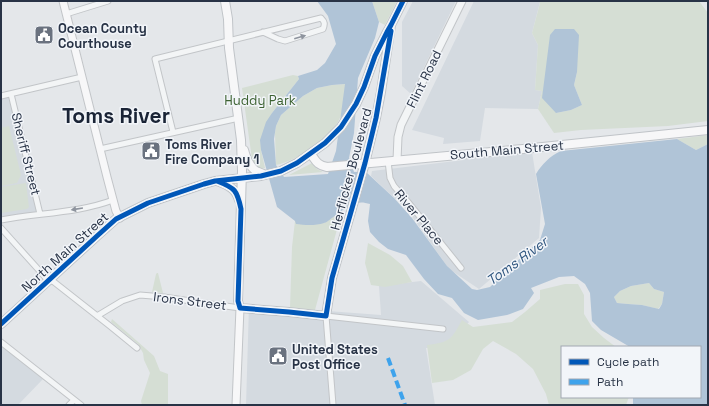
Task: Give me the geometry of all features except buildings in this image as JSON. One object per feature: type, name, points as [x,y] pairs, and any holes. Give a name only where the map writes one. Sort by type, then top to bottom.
[{"type":"main road","points":[[63,1],[113,200],[120,218]]},
{"type":"main road","points":[[224,1],[228,19],[229,48],[241,140],[241,209],[238,301],[240,308],[236,405]]},
{"type":"main road","name":"North Main Street","points":[[1,324],[116,219],[148,203],[215,181],[266,175],[281,171],[311,154],[332,137],[346,119],[359,98],[375,56],[403,1]]},
{"type":"main road","name":"Herflicker Boulevard","points":[[326,316],[332,278],[364,167],[376,118],[391,25]]},
{"type":"main road","name":"South Main Street","points":[[311,154],[316,162],[321,166],[327,167],[356,164],[364,167],[397,160],[708,130]]},
{"type":"main road","points":[[241,140],[247,160],[251,166],[256,171],[266,175]]},
{"type":"main road","points":[[215,181],[233,188],[238,197],[241,209]]},
{"type":"main road","name":"Irons Street","points":[[240,308],[326,316]]},
{"type":"street","points":[[66,14],[108,1]]},
{"type":"street","name":"Flint Road","points":[[397,160],[398,137],[401,125],[462,1]]},
{"type":"street","points":[[173,132],[155,59],[229,40],[321,18],[325,25],[323,29],[285,41],[263,32]]},
{"type":"street","points":[[1,96],[82,76]]},
{"type":"street","name":"Sheriff Street","points":[[11,94],[40,214]]},
{"type":"street","points":[[100,150],[239,118]]},
{"type":"street","name":"River Place","points":[[388,161],[390,178],[394,186],[461,268]]},
{"type":"street","points":[[1,220],[78,209],[113,200]]},
{"type":"street","points":[[1,228],[46,278],[54,282],[137,348]]},
{"type":"street","name":"Irons Street","points":[[97,316],[122,301],[140,295],[240,308]]},
{"type":"street","name":"Irons Street","points":[[326,316],[443,329]]},
{"type":"street","name":"Herflicker Boulevard","points":[[326,316],[333,405]]},
{"type":"street","points":[[1,342],[81,405]]},
{"type":"street","points":[[70,405],[74,400]]},
{"type":"shaded area","points":[[413,1],[456,1],[411,94],[402,86],[402,22]]},
{"type":"shaded area","points":[[474,1],[540,2],[532,33],[538,45],[535,90],[542,91],[538,109],[485,108],[480,141],[443,144],[444,138],[412,130]]},
{"type":"shaded area","points":[[11,94],[40,214],[1,221],[1,96]]},
{"type":"shaded area","points":[[532,152],[541,208],[539,238],[479,289],[449,269],[408,211],[371,176],[372,171]]},
{"type":"shaded area","points":[[421,281],[469,322],[448,347],[426,348],[435,405],[246,405],[249,305],[381,315],[379,286]]},
{"type":"shaded area","points":[[1,346],[43,379],[18,405],[1,405]]},
{"type":"green space","points":[[372,1],[397,1],[385,25],[379,22]]},
{"type":"green space","points":[[538,1],[699,1],[708,13],[708,121],[668,126],[581,130],[554,133],[538,109],[542,91],[535,90],[538,45],[532,33],[540,3]],"holes":[[[577,72],[574,85],[582,105],[571,110],[556,113]]]},
{"type":"green space","name":"Huddy Park","points":[[293,75],[298,76],[299,79],[272,113],[261,150],[265,168],[259,168],[255,165],[252,159],[242,88]]},
{"type":"green space","name":"Huddy Park","points":[[346,84],[341,115],[331,131],[304,153],[285,163],[276,165],[275,133],[276,126],[281,115],[303,96],[317,88]]},
{"type":"green space","points":[[9,126],[21,175],[17,183],[1,186],[1,128]]},
{"type":"green space","points":[[708,135],[708,144],[696,150],[677,139]]},
{"type":"green space","points":[[312,163],[317,169],[323,172],[289,175]]},
{"type":"green space","points":[[26,183],[29,207],[27,209],[1,213],[1,187]]},
{"type":"green space","points":[[342,211],[315,310],[290,308],[292,247],[295,221],[324,223]]},
{"type":"green space","points":[[368,243],[390,255],[403,266],[412,282],[385,287],[371,285],[365,263]]},
{"type":"green space","points":[[158,273],[163,293],[152,292]]},
{"type":"green space","points":[[649,283],[654,289],[664,292],[662,304],[658,309],[642,305],[617,303],[614,297],[620,291],[631,286]]},
{"type":"green space","points":[[565,284],[578,284],[584,295],[584,314],[592,327],[615,346],[561,346],[561,398],[629,398],[626,405],[549,405],[546,394],[533,369],[516,354],[493,341],[483,349],[471,370],[453,380],[432,383],[427,345],[441,343],[449,339],[462,320],[473,327],[512,322],[540,299],[540,290]]},
{"type":"green space","points":[[112,319],[154,356],[160,371],[168,374],[168,405],[142,405],[141,401],[150,373],[138,344],[111,322]]},
{"type":"water","points":[[317,1],[372,1],[379,22],[375,38],[358,78],[354,133],[349,158],[354,172],[366,172],[394,198],[412,218],[447,266],[472,289],[477,290],[490,287],[540,240],[545,224],[536,174],[553,155],[561,151],[677,139],[696,150],[708,144],[708,405],[633,405],[633,398],[701,398],[701,346],[628,346],[601,330],[592,321],[590,293],[585,284],[574,276],[559,277],[531,288],[534,293],[523,309],[507,315],[478,320],[464,313],[452,298],[438,294],[424,279],[406,255],[388,249],[379,242],[370,232],[368,221],[370,204],[354,204],[345,208],[326,222],[313,225],[296,224],[295,221],[277,207],[261,150],[260,140],[266,122],[299,79],[298,76],[317,70],[325,63],[336,44],[328,16]],"holes":[[[345,84],[336,151],[328,174],[284,177],[276,165],[274,139],[276,126],[281,115],[303,96],[317,88]],[[649,283],[654,289],[664,292],[662,304],[659,309],[642,305],[617,303],[614,297],[620,291],[631,286]]]},
{"type":"water","points":[[555,29],[574,29],[579,35],[577,72],[574,85],[582,105],[571,110],[556,113],[542,98],[550,35]]},
{"type":"marked path","points":[[388,358],[405,405]]},
{"type":"cycle path","points":[[1,324],[116,219],[148,203],[204,184],[215,181],[261,176],[281,171],[297,163],[325,143],[341,127],[356,104],[375,56],[403,1]]},
{"type":"cycle path","points":[[217,181],[234,190],[241,209],[238,301],[240,308],[326,316],[332,278],[365,163],[376,118],[391,31]]},
{"type":"place","name":"Ocean County Courthouse","points":[[44,35]]},
{"type":"place","name":"Toms River Fire Company 1","points":[[151,151]]},
{"type":"place","name":"United States Post Office","points":[[278,356]]},
{"type":"district","name":"Toms River","points":[[116,115]]}]
